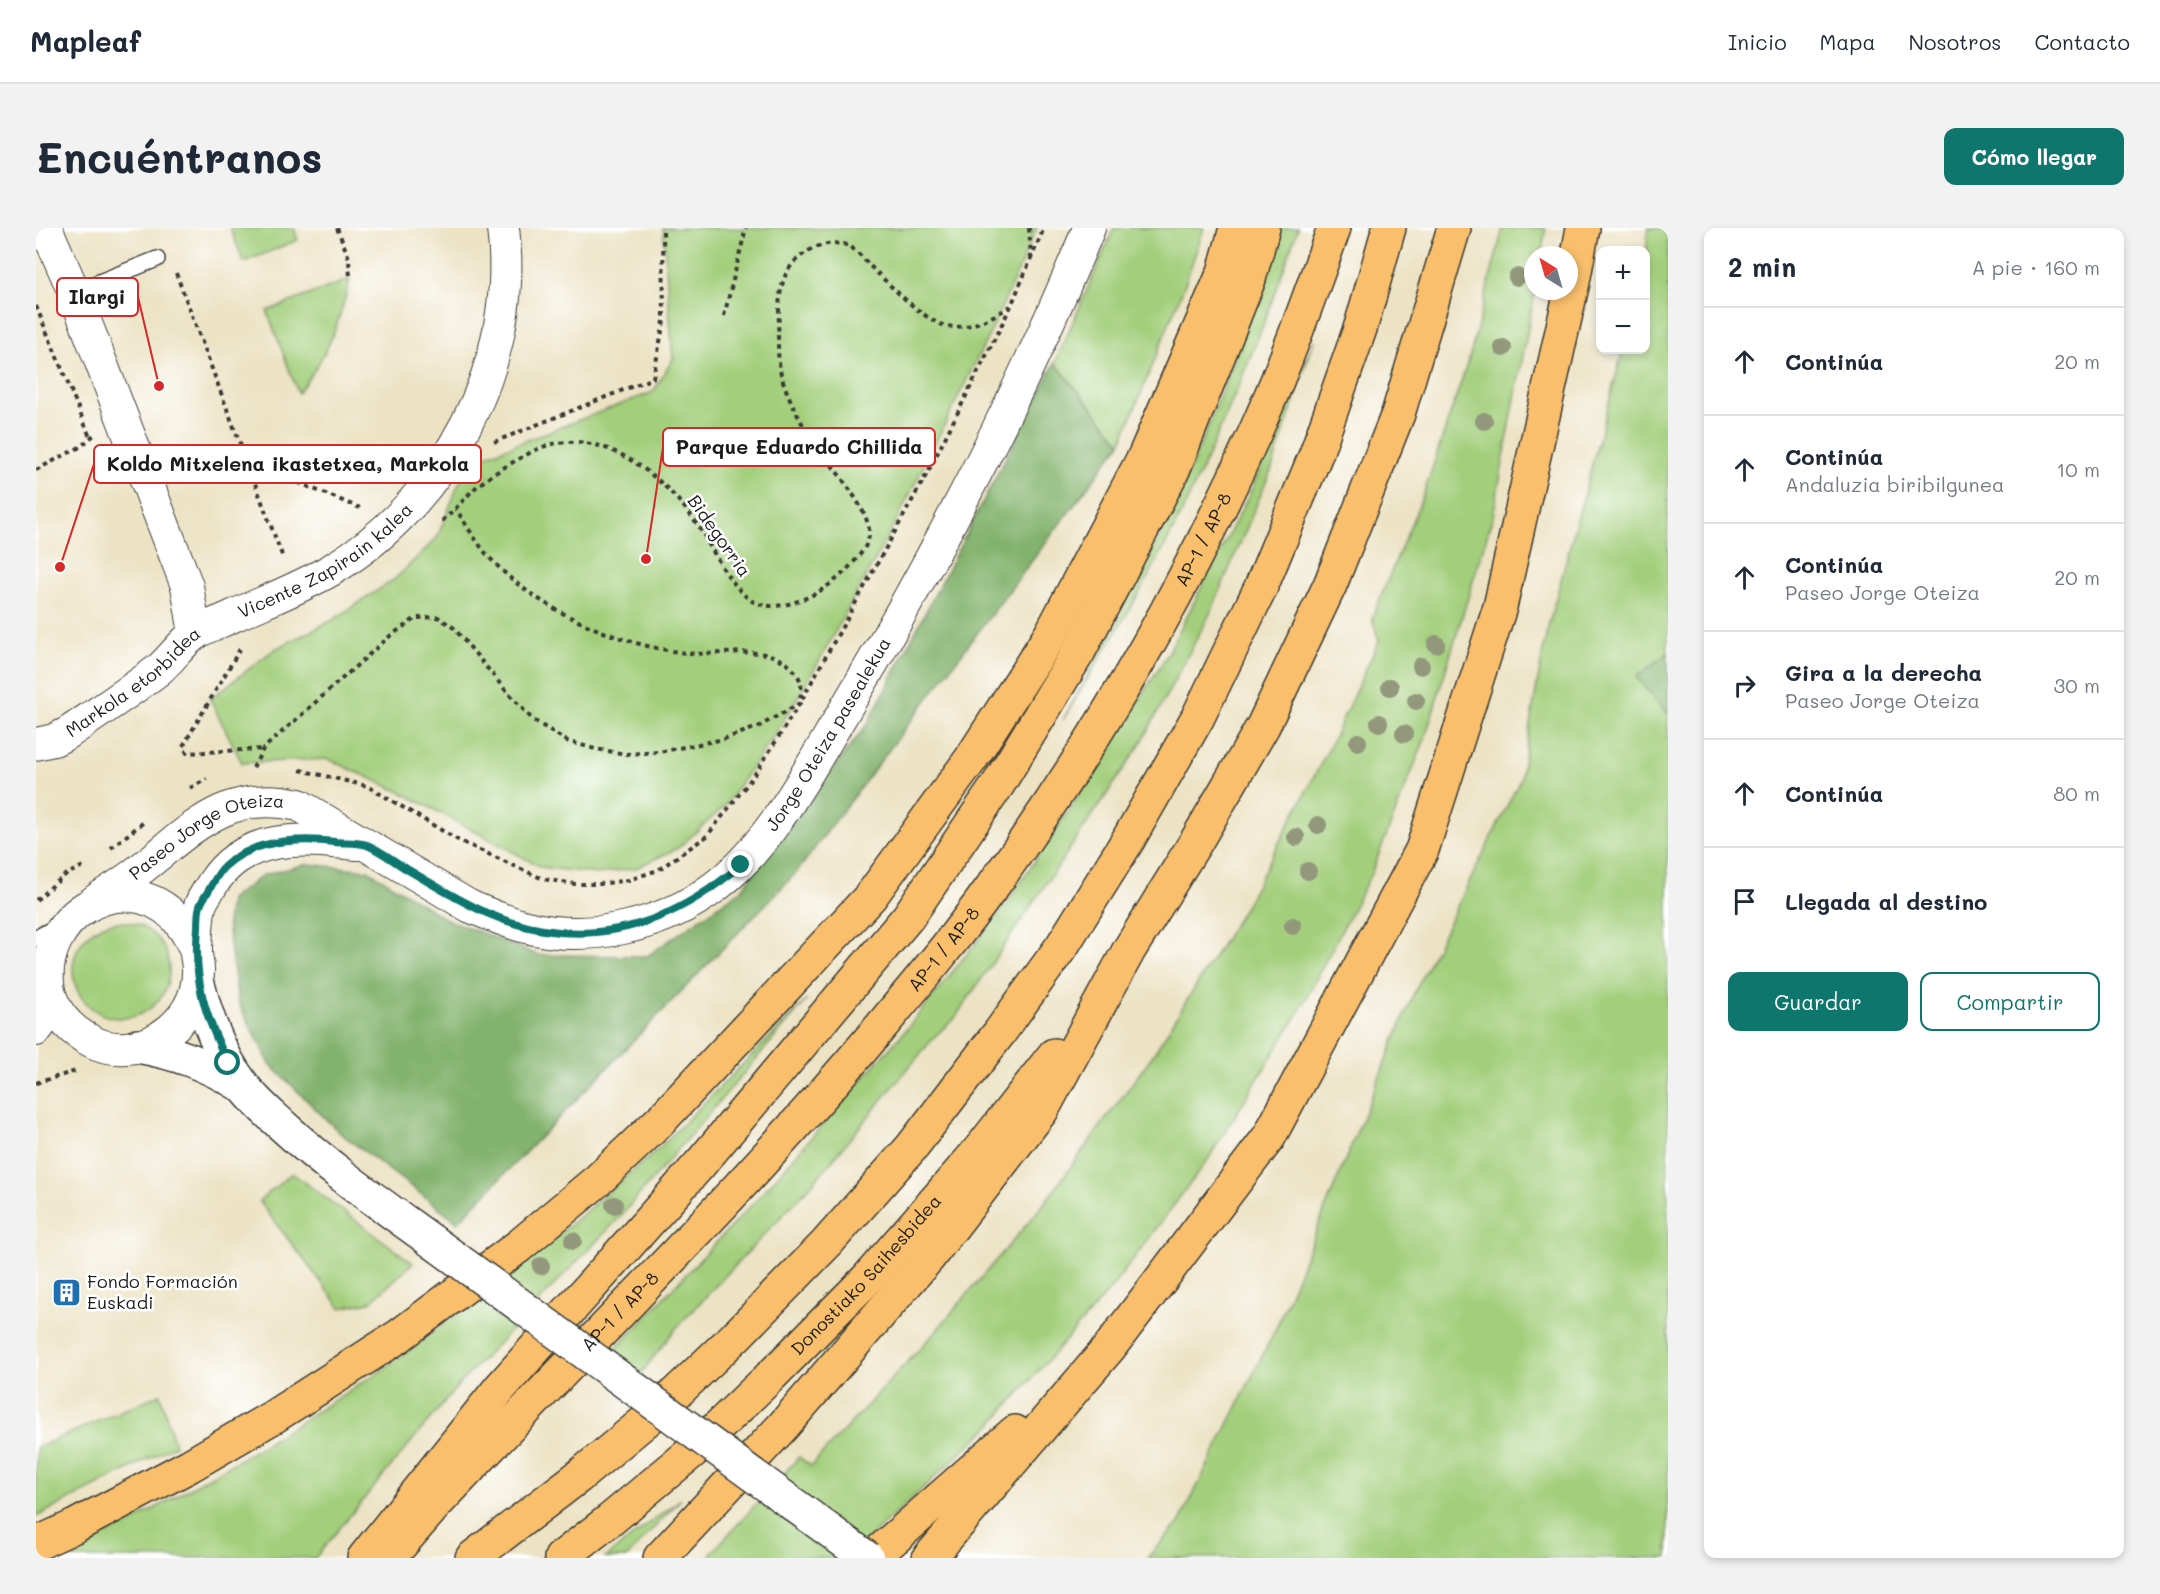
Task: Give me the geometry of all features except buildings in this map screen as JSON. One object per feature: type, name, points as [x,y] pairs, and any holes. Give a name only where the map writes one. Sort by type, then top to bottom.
[{"type":"highway","points":[[36,1544],[75,1527],[189,1466],[273,1417],[399,1336],[519,1246],[598,1179],[660,1121],[871,896],[971,759],[1051,634],[1145,455],[1224,272],[1236,228]]},
{"type":"highway","points":[[364,1558],[512,1375],[701,1163],[908,917],[999,783],[1080,651],[1173,470],[1249,279],[1263,228]]},
{"type":"highway","name":"AP-1 / AP-8","points":[[389,1558],[435,1505],[750,1175],[838,1077],[934,964],[992,888],[1131,676],[1197,553],[1257,427],[1306,307],[1334,228]]},
{"type":"highway","points":[[472,1558],[578,1477],[655,1413],[737,1335],[826,1244],[911,1148],[1000,1032],[1062,946],[1128,840],[1198,717],[1260,587],[1320,443],[1361,326],[1389,228]]},
{"type":"highway","points":[[660,1558],[783,1426],[936,1248],[1042,1110],[1129,950],[1197,840],[1263,726],[1330,585],[1398,414],[1454,228]]},
{"type":"highway","points":[[928,1558],[1109,1348],[1269,1137],[1422,850],[1500,607],[1583,228]]},
{"type":"highway","name":"Donostiako Saihesbidea","points":[[561,1558],[693,1451],[866,1280],[982,1147],[1056,1052],[1129,950]]},
{"type":"highway","points":[[872,1558],[1109,1348]]},
{"type":"street","name":"Markola etorbidea","points":[[36,744],[54,740],[68,733],[159,669],[195,634],[187,586],[74,292],[46,228]]},
{"type":"street","name":"Vicente Zapirain kalea","points":[[195,634],[332,569],[364,547],[421,493],[445,461],[462,432],[481,392],[493,354],[501,316],[505,277],[503,228]]},
{"type":"street","name":"Jorge Oteiza pasealekua","points":[[366,845],[469,906],[498,919],[528,928],[560,932],[591,933],[623,928],[656,919],[686,905],[715,887],[741,865],[762,839],[808,771],[910,596],[973,479],[1026,369],[1089,228]]},
{"type":"street","name":"Paseo Jorge Oteiza","points":[[95,901],[205,820],[225,809],[251,801],[283,801],[299,805],[366,845]]},
{"type":"street","name":"Paseo Jorge Oteiza","points":[[196,950],[200,905],[224,867],[245,852],[276,842],[306,839],[366,845]]},
{"type":"street","points":[[36,1030],[49,1012],[46,995],[48,958],[54,939],[66,922],[79,909],[95,901],[116,896],[136,897],[156,903],[173,915],[187,931],[196,950],[198,984],[215,1037],[228,1063],[243,1086],[298,1140],[338,1173],[867,1558]]},
{"type":"street","points":[[46,995],[63,1020],[78,1034],[96,1044],[116,1048],[137,1046],[154,1041],[176,1024],[192,1002],[198,984]]},
{"type":"street","points":[[137,1046],[192,1059],[243,1086]]},
{"type":"lane","points":[[74,292],[158,260]]},
{"type":"lane","points":[[36,938],[66,922]]},
{"type":"path","points":[[337,228],[349,258],[350,279]]},
{"type":"path","points":[[462,432],[483,446],[653,378],[664,321],[663,228]]},
{"type":"path","points":[[724,316],[746,228]]},
{"type":"path","points":[[1029,228],[1031,261]]},
{"type":"path","points":[[296,770],[307,770],[367,786],[458,840],[543,879],[575,884],[600,884],[629,880],[658,870],[707,836],[755,774],[800,703],[929,470],[1011,306],[1044,228]]},
{"type":"path","name":"Bidegorria","points":[[800,703],[801,683],[794,671],[784,661],[772,656],[752,653],[689,654],[647,647],[612,636],[539,600],[509,576],[484,551],[456,509],[476,488],[517,460],[542,447],[578,441],[612,449],[661,482],[680,501],[735,584],[751,600],[772,607],[790,604],[828,587],[862,552],[869,535],[867,519],[859,504],[805,429],[780,370],[779,300],[783,278],[794,262],[806,252],[826,243],[849,245],[916,309],[943,325],[967,326],[986,321],[1011,306]]},
{"type":"path","points":[[173,267],[285,562]]},
{"type":"path","points":[[36,306],[90,437]]},
{"type":"path","points":[[36,470],[80,447]]},
{"type":"path","points":[[247,462],[394,521]]},
{"type":"path","points":[[264,769],[253,768],[263,749],[390,636],[416,618],[438,618],[454,628],[533,720],[567,741],[595,749],[627,754],[659,752],[724,739],[759,727],[800,703]]},
{"type":"path","points":[[242,646],[183,746],[187,753],[263,749]]},
{"type":"path","points":[[36,1083],[78,1071]]},
{"type":"green space","points":[[230,228],[294,228],[298,240],[244,262]]},
{"type":"green space","points":[[663,228],[1037,228],[993,327],[898,518],[813,672],[776,733],[724,807],[678,848],[636,868],[597,874],[541,867],[407,795],[328,759],[242,763],[210,699],[275,649],[333,620],[395,579],[437,538],[459,483],[474,460],[653,392],[673,359]]},
{"type":"green space","points":[[1114,228],[1204,228],[1185,284],[1121,443],[1055,363]]},
{"type":"green space","points":[[1280,228],[1298,228],[1245,371],[1215,441],[1155,564],[1063,720],[1123,609],[1175,504],[1239,347]]},
{"type":"green space","points":[[1503,228],[1546,228],[1543,246],[1524,246],[1524,300],[1533,300],[1493,516],[1424,741],[1371,874],[1298,1014],[1207,1161],[1110,1290],[989,1427],[847,1558],[707,1558],[799,1457],[811,1466],[936,1331],[1043,1205],[1153,1055],[1246,905],[1327,752],[1379,641],[1372,618],[1424,493],[1472,349]]},
{"type":"green space","points":[[1648,228],[1668,228],[1668,1558],[1147,1558],[1179,1523],[1277,1326],[1413,995],[1520,780],[1546,635],[1622,354],[1650,354],[1650,246],[1647,246]]},
{"type":"green space","points":[[350,279],[331,339],[318,365],[298,393],[267,311]]},
{"type":"green space","points":[[1314,340],[1272,468],[1211,612],[1140,745],[955,1018],[935,1036],[814,1182],[677,1327],[635,1381],[608,1357],[758,1198],[905,1031],[999,914],[1095,771],[1167,655],[1249,495]]},
{"type":"green space","points":[[1055,363],[1121,443],[796,873],[458,1222],[340,1133],[270,1064],[238,1002],[227,923],[230,900],[263,875],[307,864],[368,870],[444,918],[538,955],[647,956],[741,890],[868,723]]},
{"type":"green space","points":[[1668,653],[1668,714],[1636,677]]},
{"type":"green space","points":[[121,922],[139,926],[155,936],[165,952],[169,970],[165,988],[155,1004],[139,1014],[121,1018],[103,1014],[87,1004],[77,988],[73,970],[77,952],[87,936],[103,926]]},
{"type":"green space","points":[[807,1000],[618,1219],[460,1383],[315,1558],[57,1558],[133,1521],[261,1447],[382,1370],[522,1266],[657,1150]]},
{"type":"green space","points":[[292,1173],[413,1263],[370,1302],[341,1308],[259,1201]]},
{"type":"green space","points":[[160,1394],[175,1445],[36,1517],[36,1448]]},
{"type":"green space","points":[[681,1499],[626,1558],[605,1558]]},
{"type":"place","name":"Ilargi","points":[[159,386]]},
{"type":"place","name":"Parque Eduardo Chillida","points":[[646,559]]},
{"type":"place","name":"Koldo Mitxelena ikastetxea, Markola","points":[[60,567]]},
{"type":"place","name":"Fondo Formación Euskadi","points":[[66,1292]]},
{"type":"route","points":[[228,1063],[205,1011],[198,984],[196,950],[200,905],[224,867],[245,852],[276,842],[306,839],[366,845],[469,906],[498,919],[528,928],[591,933],[623,928],[656,919],[686,905],[715,887],[741,865]]}]
